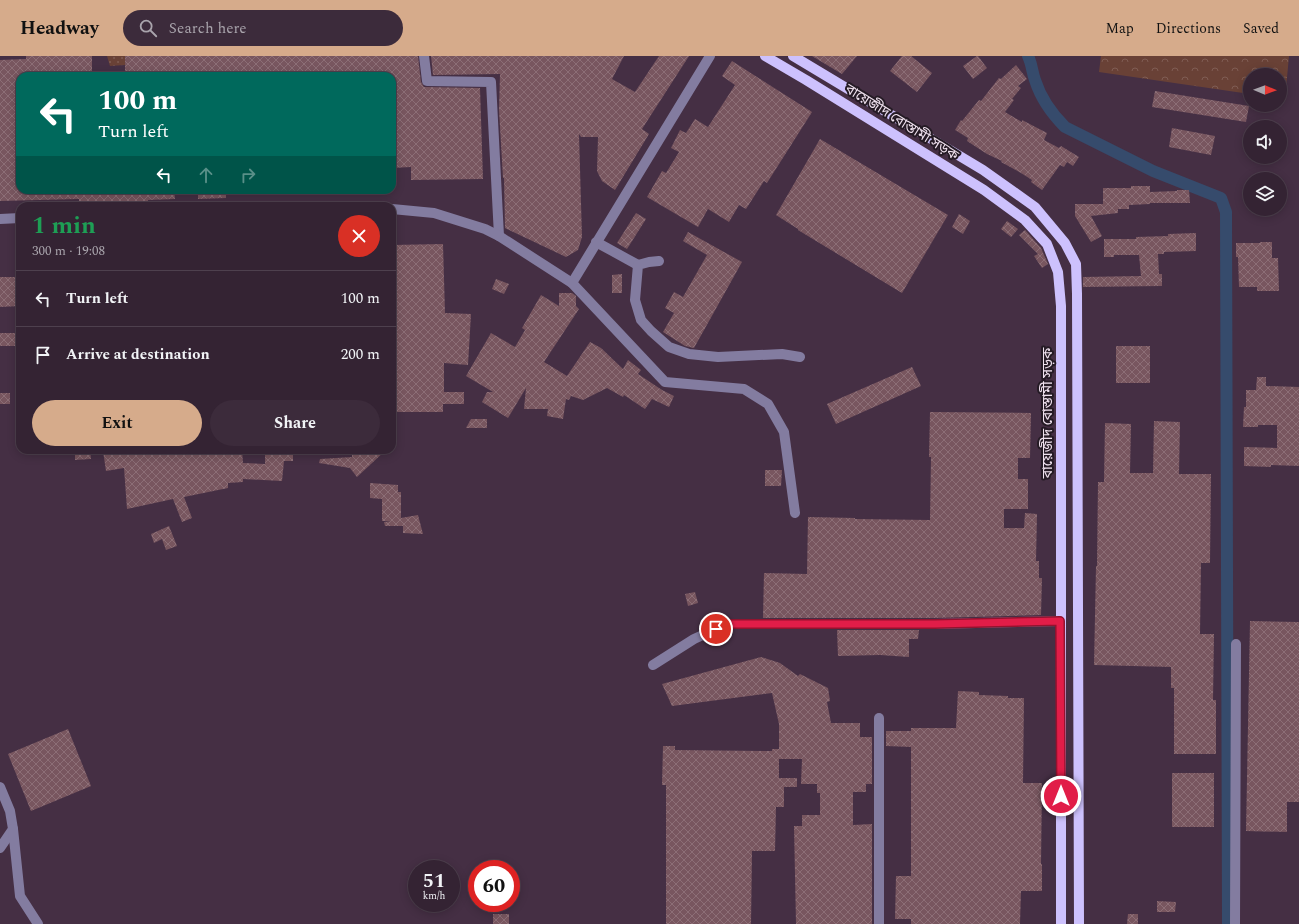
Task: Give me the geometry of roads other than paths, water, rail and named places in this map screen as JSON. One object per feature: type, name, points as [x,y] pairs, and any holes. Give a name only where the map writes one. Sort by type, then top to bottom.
[{"type":"main road","name":"বায়েজীদ বোস্তামী সড়ক","points":[[765,56],[984,190],[1025,220],[1047,244],[1058,272],[1061,306],[1061,924]]},
{"type":"main road","name":"বায়েজীদ বোস্তামী সড়ক","points":[[797,57],[983,170],[1035,207],[1065,243],[1076,264],[1079,924]]},
{"type":"street","points":[[424,56],[427,81],[492,82],[499,236]]},
{"type":"street","points":[[572,283],[710,56]]},
{"type":"street","points":[[396,209],[434,213],[485,229],[499,236],[572,283],[665,382],[744,389],[768,404],[784,432],[795,513]]},
{"type":"street","points":[[0,219],[16,218]]},
{"type":"street","points":[[596,242],[638,265],[659,261]]},
{"type":"street","points":[[638,265],[635,300],[641,320],[669,347],[689,354],[718,357],[782,354],[800,357]]},
{"type":"street","points":[[653,665],[694,639],[727,624],[928,624],[1060,621]]},
{"type":"street","points":[[1235,924],[1236,644]]},
{"type":"street","points":[[879,718],[879,924]]},
{"type":"street","points":[[0,787],[10,811],[20,896],[38,924]]},
{"type":"street","points":[[0,848],[13,829]]},
{"type":"waterway","points":[[1028,56],[1037,87],[1043,100],[1065,127],[1153,171],[1221,198],[1226,212],[1228,924]]}]
